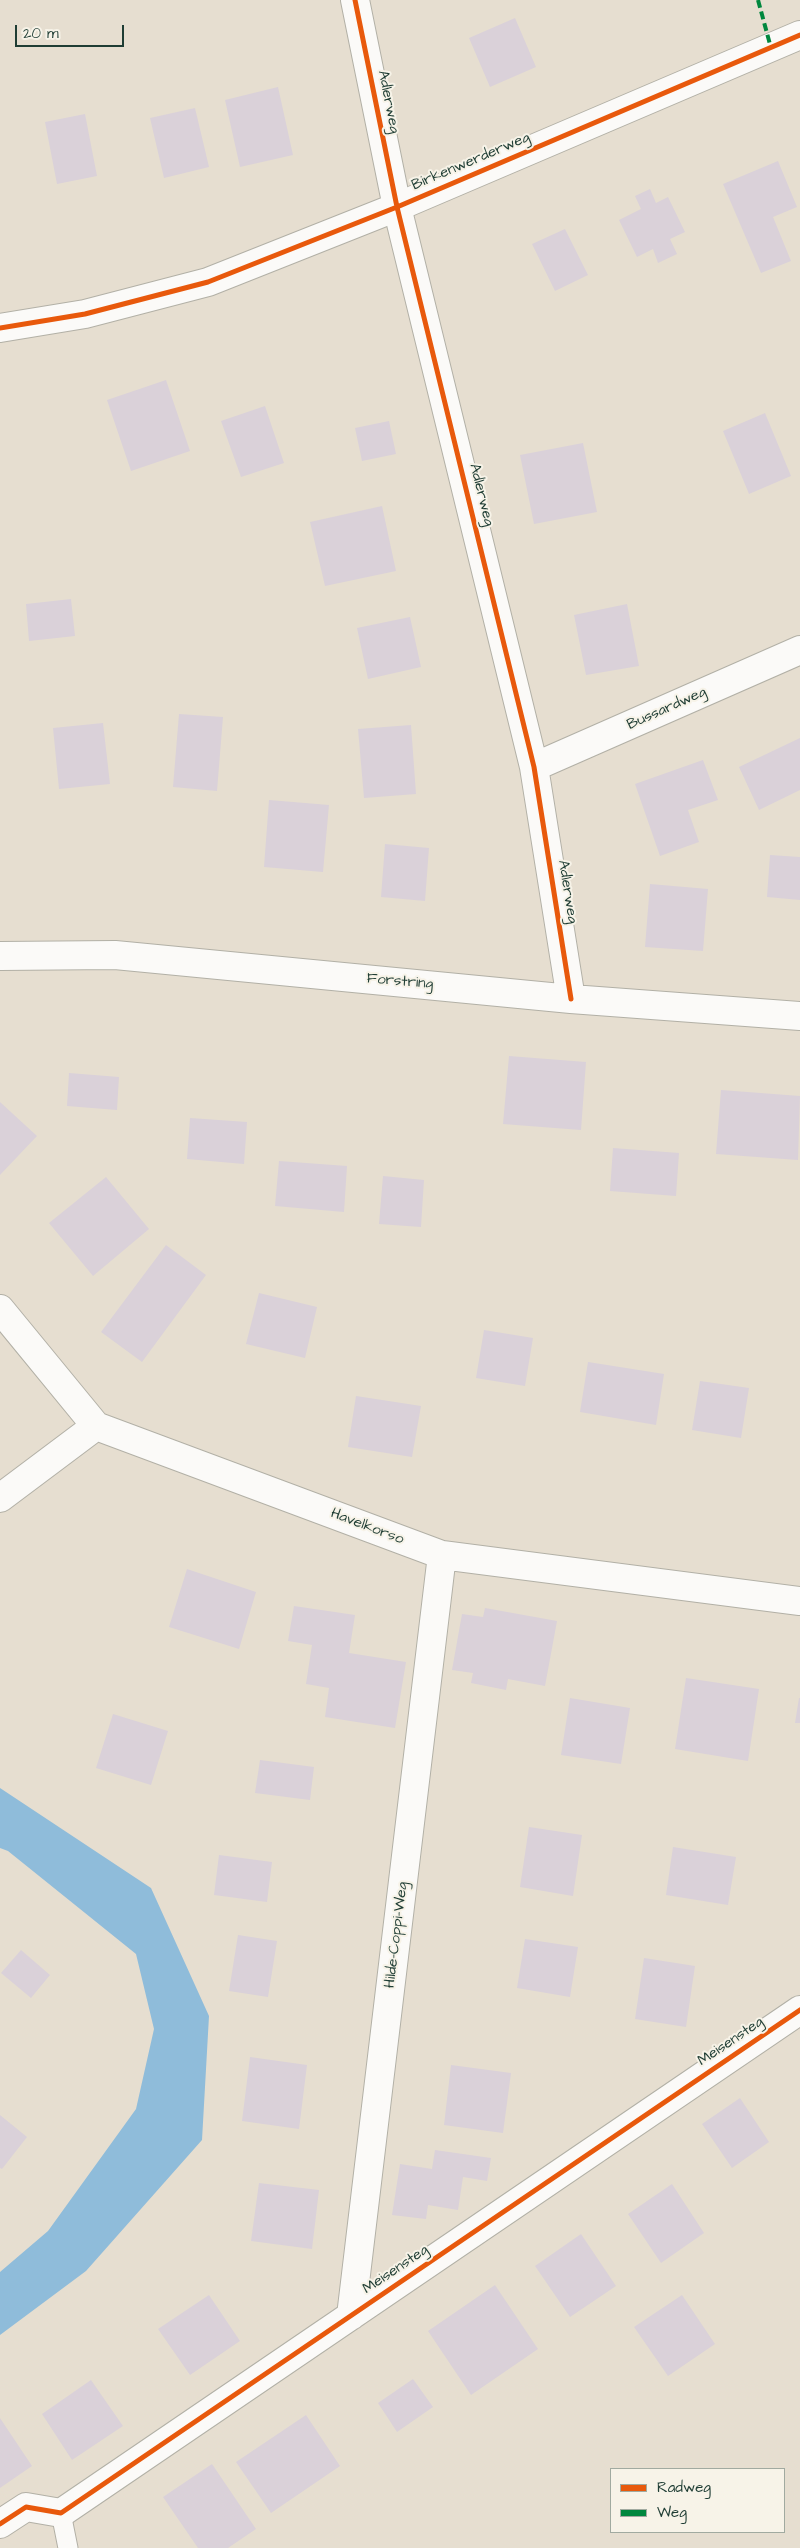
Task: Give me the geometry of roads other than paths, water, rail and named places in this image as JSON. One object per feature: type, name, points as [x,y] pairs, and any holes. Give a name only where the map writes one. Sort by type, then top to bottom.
[{"type":"street","name":"Adlerweg","points":[[355,0],[397,207],[534,767],[571,999]]},
{"type":"street","name":"Birkenwerderweg","points":[[0,328],[85,314],[208,282],[397,207],[800,35]]},
{"type":"street","name":"Bussardweg","points":[[534,767],[800,650]]},
{"type":"street","name":"Forstring","points":[[0,956],[115,955],[571,999],[800,1016]]},
{"type":"street","points":[[0,1309],[96,1426],[0,1498]]},
{"type":"street","name":"Havelkorso","points":[[96,1426],[442,1555],[800,1602]]},
{"type":"street","name":"Hilde-Coppi-Weg","points":[[351,2316],[442,1555]]},
{"type":"street","name":"Meisensteg","points":[[61,2513],[800,2010]]},
{"type":"street","points":[[0,2524],[26,2507],[61,2513]]},
{"type":"lane","points":[[61,2513],[68,2548]]},
{"type":"water","points":[[0,1788],[151,1888],[209,2016],[202,2140],[86,2271],[0,2335],[0,2272],[48,2231],[136,2109],[154,2029],[136,1954],[8,1851],[0,1848]]}]
